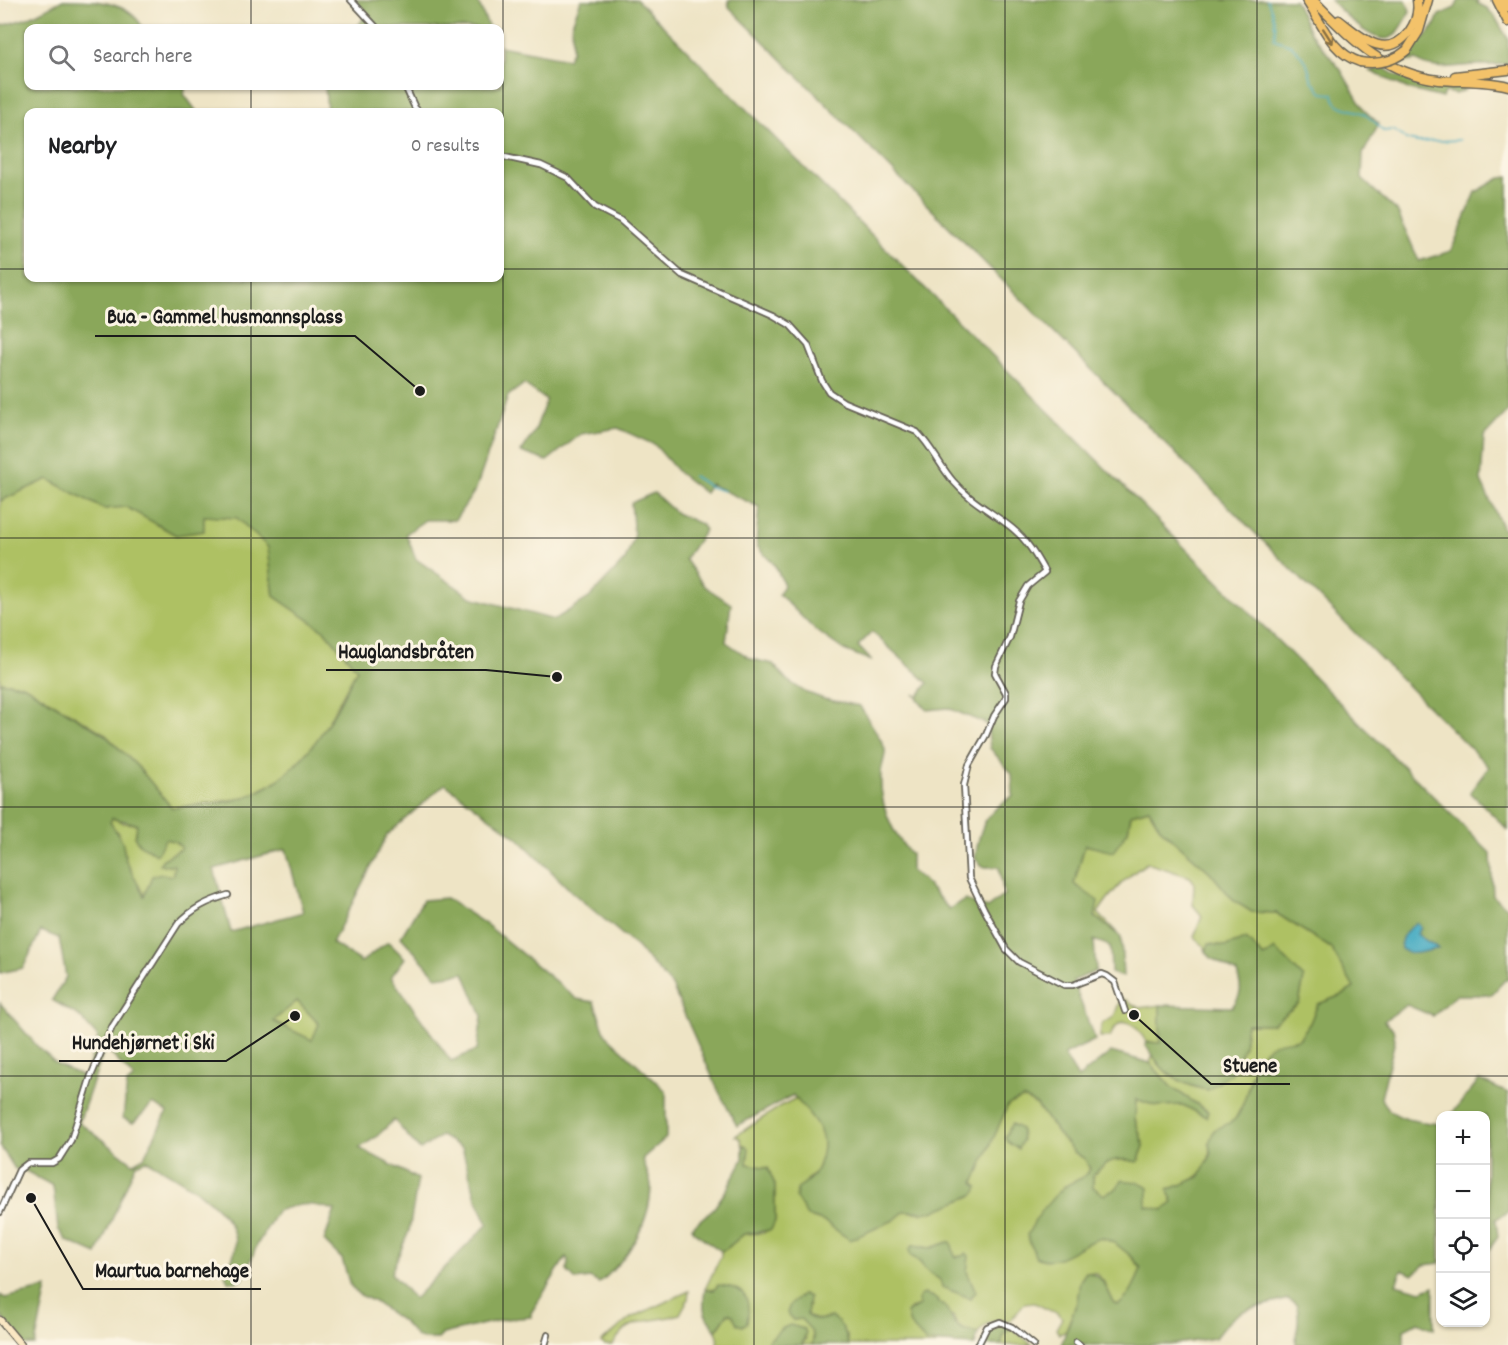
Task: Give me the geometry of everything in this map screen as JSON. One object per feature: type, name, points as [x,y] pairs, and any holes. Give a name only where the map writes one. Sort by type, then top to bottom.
[{"type":"highway","points":[[1306,0],[1336,47],[1349,58],[1375,64],[1386,62],[1407,50],[1419,31],[1428,0]]},
{"type":"highway","points":[[1313,0],[1362,48],[1400,70],[1439,80],[1484,82],[1508,86]]},
{"type":"highway","points":[[1318,0],[1365,46],[1402,67],[1440,76],[1508,70]]},
{"type":"highway","points":[[1334,16],[1366,40],[1377,45],[1388,46],[1399,42],[1411,28],[1418,12],[1417,0]]},
{"type":"highway","points":[[1497,0],[1508,21]]},
{"type":"highway","points":[[1505,0],[1508,7]]},
{"type":"main road","points":[[0,1320],[21,1345]]},
{"type":"street","points":[[351,0],[374,24]]},
{"type":"street","points":[[407,90],[415,108]]},
{"type":"street","points":[[504,157],[541,165],[568,178],[595,207],[621,220],[682,275],[773,315],[790,325],[808,345],[822,381],[830,392],[844,402],[917,432],[954,481],[976,503],[1011,527],[1026,542],[1046,572],[1028,586],[1019,601],[1010,637],[996,666],[996,673],[1006,693],[1006,698],[994,716],[965,773],[969,878],[1006,950],[1019,962],[1064,985],[1102,975],[1107,976],[1115,982],[1125,1011]]},
{"type":"street","points":[[0,1212],[23,1165],[52,1162],[59,1159],[71,1140],[79,1110],[102,1047],[112,1027],[178,924],[199,905],[228,895]]},
{"type":"street","points":[[978,1345],[987,1327],[1000,1322],[1012,1327],[1034,1345]]},
{"type":"street","points":[[545,1345],[548,1335]]},
{"type":"green space","points":[[63,0],[97,1],[119,7],[129,12],[140,24],[24,24],[24,90],[185,90],[184,94],[194,108],[24,108],[24,282],[504,282],[504,108],[327,108],[325,90],[504,90],[504,47],[568,59],[572,50],[572,24],[581,0],[637,0],[1491,854],[1493,896],[1508,908],[1508,980],[1505,980],[1491,995],[1456,995],[1433,1016],[1407,1005],[1384,1021],[1393,1029],[1395,1040],[1381,1098],[1391,1111],[1398,1115],[1415,1121],[1436,1124],[1436,1264],[1424,1265],[1413,1275],[1402,1270],[1396,1284],[1421,1291],[1434,1286],[1434,1329],[1418,1322],[1404,1329],[1404,1345],[1296,1345],[1297,1309],[1296,1304],[1288,1299],[1240,1313],[1224,1326],[1215,1338],[1169,1345],[1061,1345],[1077,1302],[1080,1281],[1086,1272],[1100,1279],[1114,1303],[1118,1305],[1129,1294],[1141,1268],[1116,1244],[1103,1238],[1052,1260],[1035,1256],[1027,1235],[1034,1222],[1047,1204],[1066,1185],[1085,1176],[1090,1169],[1085,1159],[1074,1152],[1058,1134],[1037,1105],[1023,1098],[1008,1105],[974,1183],[978,1187],[976,1192],[932,1212],[905,1211],[894,1220],[850,1240],[825,1222],[807,1216],[796,1198],[797,1190],[818,1168],[823,1141],[821,1132],[812,1117],[793,1095],[737,1126],[718,1090],[672,986],[637,947],[573,893],[519,839],[445,784],[387,835],[332,943],[361,962],[388,942],[405,958],[391,977],[451,1061],[477,1050],[482,1016],[464,973],[437,977],[401,937],[423,900],[446,898],[487,925],[577,999],[594,1002],[606,1035],[666,1091],[666,1138],[643,1158],[651,1185],[647,1213],[636,1240],[619,1263],[599,1283],[590,1278],[576,1280],[567,1271],[566,1257],[531,1313],[531,1317],[505,1319],[443,1334],[438,1339],[418,1338],[403,1322],[373,1301],[358,1294],[350,1285],[342,1259],[324,1241],[335,1210],[306,1204],[277,1211],[258,1243],[243,1279],[235,1282],[228,1281],[225,1275],[234,1253],[235,1244],[231,1226],[212,1203],[171,1174],[146,1160],[136,1164],[97,1254],[67,1241],[58,1229],[53,1186],[24,1170],[15,1169],[0,1146],[0,1003],[37,1046],[58,1065],[85,1077],[98,1037],[79,1016],[52,1000],[66,977],[59,938],[41,931],[23,968],[0,973],[0,682],[23,685],[105,735],[139,768],[172,808],[219,803],[245,797],[283,776],[313,745],[337,708],[357,669],[325,631],[274,596],[268,547],[237,518],[204,516],[204,531],[176,535],[126,507],[104,509],[48,479],[0,501],[0,26],[28,18]],"holes":[[[524,384],[546,400],[535,431],[521,452],[547,461],[581,434],[618,428],[655,445],[679,473],[705,493],[710,484],[759,507],[757,545],[773,563],[782,579],[784,585],[779,594],[815,630],[844,650],[872,661],[858,646],[872,632],[928,683],[918,697],[914,694],[927,710],[948,708],[987,724],[990,748],[1012,774],[1013,796],[996,809],[985,822],[975,859],[984,867],[999,867],[1004,895],[987,908],[965,900],[949,909],[922,879],[911,871],[911,854],[892,827],[884,806],[881,784],[884,746],[860,706],[824,699],[805,692],[787,680],[773,664],[751,659],[726,642],[731,604],[704,586],[685,559],[705,530],[701,524],[676,513],[654,493],[631,503],[634,537],[625,560],[589,598],[554,620],[471,597],[416,559],[406,534],[425,520],[455,520],[476,489],[508,396]],[[1149,809],[1160,828],[1210,872],[1234,901],[1252,912],[1276,913],[1331,948],[1354,988],[1318,1004],[1310,1023],[1299,1039],[1272,1045],[1264,1051],[1254,1069],[1244,1101],[1235,1119],[1214,1130],[1209,1143],[1211,1155],[1199,1177],[1168,1190],[1173,1203],[1163,1210],[1146,1206],[1149,1188],[1137,1182],[1122,1180],[1116,1189],[1104,1195],[1093,1187],[1093,1175],[1113,1161],[1124,1159],[1138,1162],[1144,1146],[1135,1120],[1136,1099],[1156,1106],[1183,1105],[1206,1117],[1208,1112],[1171,1087],[1150,1063],[1111,1052],[1078,1078],[1064,1055],[1095,1040],[1073,981],[1096,971],[1094,940],[1110,946],[1111,973],[1123,977],[1121,937],[1095,917],[1098,901],[1074,884],[1085,845],[1113,852],[1128,831],[1131,814]],[[112,818],[137,824],[135,838],[140,845],[157,854],[165,839],[174,841],[182,848],[162,860],[160,865],[174,865],[173,876],[162,874],[152,876],[144,896],[126,861],[122,840],[110,822]],[[286,849],[303,912],[231,932],[214,869]],[[297,1001],[319,1024],[312,1040],[273,1021]],[[105,1048],[134,1078],[127,1084],[123,1118],[133,1123],[153,1104],[167,1112],[144,1157],[133,1163],[79,1122]],[[394,1120],[420,1150],[441,1136],[462,1148],[476,1198],[488,1224],[414,1299],[391,1273],[409,1231],[418,1179],[359,1148],[375,1138]]]},
{"type":"green space","points":[[354,0],[477,0],[487,24],[360,24],[367,12]]},
{"type":"green space","points":[[728,0],[1295,0],[1310,32],[1341,70],[1364,110],[1379,124],[1363,154],[1362,179],[1397,211],[1419,261],[1451,251],[1476,192],[1500,178],[1508,177],[1508,411],[1484,437],[1481,481],[1503,529],[1508,532],[1508,830],[1470,792],[1489,767],[729,7]]},
{"type":"green space","points":[[1330,0],[1406,0],[1410,11],[1396,33],[1390,38],[1382,39],[1366,32]]},
{"type":"green space","points":[[1459,0],[1478,0],[1477,3],[1487,8],[1495,17],[1508,39],[1508,64],[1438,67],[1416,60],[1406,62],[1402,60],[1434,27],[1439,15],[1455,8]]},
{"type":"green space","points":[[1384,68],[1413,81],[1464,87],[1465,90],[1456,94],[1444,92],[1442,98],[1408,89],[1370,71]]},
{"type":"green space","points":[[48,479],[104,509],[126,506],[176,535],[203,516],[237,517],[268,547],[274,596],[325,631],[357,669],[317,742],[280,780],[244,798],[172,808],[139,768],[104,733],[23,685],[0,682],[0,501]]},
{"type":"green space","points":[[1149,809],[1160,828],[1210,872],[1234,901],[1252,912],[1276,913],[1331,948],[1354,988],[1318,1004],[1310,1023],[1299,1039],[1272,1045],[1251,1075],[1245,1100],[1234,1121],[1209,1143],[1210,1153],[1205,1169],[1193,1180],[1168,1190],[1173,1203],[1163,1210],[1146,1206],[1116,1189],[1104,1195],[1093,1187],[1093,1175],[1108,1163],[1118,1160],[1138,1162],[1144,1146],[1135,1120],[1136,1099],[1156,1106],[1183,1105],[1206,1117],[1208,1111],[1171,1087],[1150,1063],[1153,1054],[1162,1068],[1176,1078],[1192,1086],[1208,1090],[1244,1046],[1247,1024],[1272,1024],[1299,1003],[1304,978],[1275,950],[1264,957],[1246,939],[1226,946],[1209,944],[1206,951],[1194,937],[1202,916],[1193,905],[1194,882],[1190,877],[1147,863],[1120,885],[1098,913],[1121,937],[1095,916],[1074,884],[1085,844],[1128,831],[1131,814]]},
{"type":"green space","points":[[112,818],[124,823],[137,824],[156,854],[165,839],[174,841],[182,848],[162,860],[160,865],[174,865],[173,876],[162,874],[145,897],[126,861],[122,840],[110,822]]},
{"type":"green space","points":[[1246,939],[1264,957],[1275,949],[1304,978],[1299,1003],[1272,1024],[1247,1024],[1244,1046],[1232,1073],[1208,1090],[1186,1084],[1160,1066],[1145,1045],[1146,1042],[1160,1043],[1160,1005],[1232,1007],[1240,991],[1237,973],[1211,958],[1206,951],[1209,944],[1226,946]]},
{"type":"green space","points":[[1121,1000],[1126,1000],[1139,1008],[1160,1005],[1160,1043],[1146,1042],[1133,1025],[1124,1022],[1114,1029],[1110,1037],[1100,1037],[1103,1023],[1112,1018]]},
{"type":"green space","points":[[297,1001],[319,1024],[312,1041],[273,1021]]},
{"type":"green space","points":[[1479,1080],[1508,1093],[1508,1212],[1496,1219],[1498,1237],[1490,1248],[1490,1111],[1454,1111]]},
{"type":"green space","points":[[796,1098],[814,1120],[822,1135],[823,1152],[820,1162],[813,1174],[806,1180],[812,1218],[825,1222],[843,1235],[905,1211],[923,1213],[977,1187],[974,1183],[975,1178],[1008,1105],[1022,1098],[1037,1105],[1074,1152],[1085,1159],[1090,1170],[1086,1176],[1063,1187],[1099,1238],[1117,1245],[1128,1253],[1141,1268],[1135,1283],[1129,1294],[1118,1305],[1114,1303],[1104,1282],[1096,1273],[1086,1272],[1080,1281],[1077,1302],[1065,1332],[1059,1334],[1056,1329],[1062,1318],[1056,1312],[1030,1302],[1025,1303],[1010,1321],[992,1322],[978,1333],[959,1327],[953,1316],[921,1306],[910,1309],[926,1342],[936,1343],[936,1345],[848,1345],[847,1335],[831,1317],[818,1320],[806,1314],[809,1304],[793,1320],[801,1319],[810,1327],[813,1337],[812,1345],[802,1345],[806,1338],[781,1329],[764,1345],[717,1345],[716,1331],[728,1313],[733,1315],[742,1326],[715,1290],[705,1289],[721,1256],[721,1251],[744,1234],[764,1233],[775,1221],[775,1185],[768,1168],[747,1164],[748,1149],[745,1145],[743,1146],[740,1138],[735,1136]],"holes":[[[948,1242],[955,1257],[963,1256],[976,1292],[942,1287],[939,1279],[924,1267],[912,1246],[931,1248]]]},
{"type":"green space","points":[[1012,1124],[1021,1129],[1022,1141],[1018,1149],[1007,1142],[1005,1137]]},
{"type":"green space","points":[[743,1146],[749,1149],[747,1164],[768,1168],[775,1185],[775,1221],[771,1230],[744,1234],[721,1251],[693,1231],[692,1227],[714,1208],[727,1189],[743,1159]]},
{"type":"green space","points":[[951,1242],[955,1257],[966,1253],[969,1256],[967,1272],[976,1292],[970,1298],[942,1287],[939,1279],[911,1256],[909,1250],[912,1246],[931,1248]]},
{"type":"green space","points":[[718,1285],[734,1288],[744,1295],[748,1306],[747,1323],[742,1326],[737,1324],[733,1315],[728,1313],[716,1331],[704,1312],[704,1302],[705,1289],[714,1290]]},
{"type":"green space","points":[[47,1288],[35,1345],[25,1345],[0,1315],[0,1295],[5,1298]]},
{"type":"green space","points":[[689,1291],[688,1299],[680,1314],[634,1325],[619,1335],[613,1345],[604,1345],[601,1342],[631,1318]]},
{"type":"green space","points":[[803,1294],[809,1297],[807,1315],[815,1320],[831,1317],[843,1329],[848,1345],[812,1345],[813,1336],[809,1328],[801,1319],[793,1320],[787,1313],[790,1305]]},
{"type":"green space","points":[[924,1294],[933,1297],[946,1308],[955,1324],[963,1330],[978,1333],[975,1345],[926,1342],[910,1325],[907,1312],[920,1306],[918,1301]]},
{"type":"green space","points":[[1004,1324],[1012,1328],[1004,1333],[1001,1345],[981,1345],[989,1331]]},
{"type":"green space","points":[[790,1325],[804,1329],[806,1332],[802,1345],[764,1345],[781,1329]]},
{"type":"green space","points":[[1012,1328],[1032,1345],[1001,1345],[1004,1333]]},
{"type":"water","points":[[1417,922],[1421,928],[1417,934],[1438,949],[1411,953],[1401,949],[1407,930]]},
{"type":"waterway","points":[[1267,0],[1274,19],[1274,39],[1291,45],[1306,61],[1312,81],[1322,93],[1333,94],[1340,106],[1364,114],[1383,131],[1393,130],[1408,140],[1417,142],[1460,140]]},
{"type":"waterway","points":[[693,476],[710,487],[724,491]]},
{"type":"place","name":"Bua - Gammel husmannsplass","points":[[420,391]]},
{"type":"place","name":"Hauglandsbråten","points":[[557,677]]},
{"type":"place","name":"Stuene","points":[[1134,1015]]},
{"type":"place","name":"Hundehjørnet i Ski","points":[[295,1016]]},
{"type":"place","name":"Maurtua barnehage","points":[[31,1198]]}]
